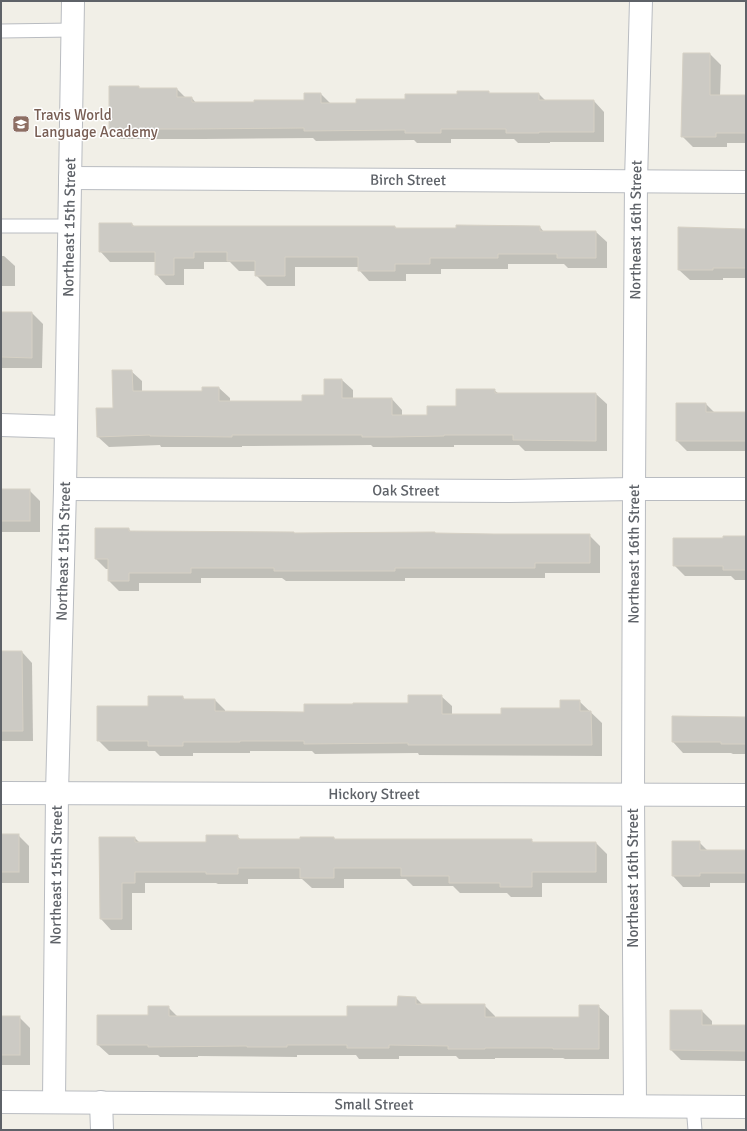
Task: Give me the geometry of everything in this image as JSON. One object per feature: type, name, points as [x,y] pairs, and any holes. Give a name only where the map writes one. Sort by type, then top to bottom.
[{"type":"street","name":"Northeast 15th Street","points":[[54,1102],[57,793],[65,489],[73,1]]},
{"type":"street","name":"Northeast 16th Street","points":[[635,1106],[633,795],[634,489],[636,181],[641,1]]},
{"type":"street","name":"Birch Street","points":[[70,178],[746,182]]},
{"type":"street","points":[[1,425],[66,426]]},
{"type":"street","name":"Oak Street","points":[[65,489],[494,491],[746,489]]},
{"type":"street","name":"Hickory Street","points":[[1,793],[746,796]]},
{"type":"street","name":"Small Street","points":[[1,1102],[746,1107]]},
{"type":"street","points":[[101,1102],[102,1130]]},
{"type":"lane","points":[[1,31],[73,30]]},
{"type":"lane","points":[[1,226],[69,226]]},
{"type":"lane","points":[[693,1106],[694,1130]]},
{"type":"building","points":[[683,53],[710,53],[710,95],[746,95],[746,133],[716,133],[716,137],[681,137]]},
{"type":"building","points":[[109,86],[177,88],[177,97],[192,97],[192,102],[304,100],[304,93],[321,93],[321,103],[356,103],[356,99],[405,99],[405,94],[457,94],[457,91],[489,91],[489,93],[539,93],[539,100],[594,100],[594,132],[506,133],[506,129],[441,129],[441,133],[405,133],[405,130],[304,131],[304,128],[109,129]]},
{"type":"building","points":[[99,223],[132,223],[132,226],[395,226],[395,228],[456,228],[456,225],[540,226],[540,231],[596,231],[596,258],[557,258],[557,254],[498,254],[498,258],[430,258],[430,264],[395,264],[395,271],[358,271],[358,257],[285,257],[285,276],[255,276],[255,261],[227,261],[227,252],[194,252],[194,258],[174,258],[174,275],[155,275],[155,252],[99,252]]},
{"type":"building","points":[[678,227],[746,229],[746,268],[678,270]]},
{"type":"building","points":[[1,312],[32,312],[32,358],[1,357]]},
{"type":"building","points":[[112,370],[132,370],[133,391],[202,391],[202,387],[219,387],[219,401],[302,401],[302,395],[324,395],[324,379],[342,379],[342,398],[392,398],[392,415],[427,415],[427,406],[456,406],[456,389],[495,389],[495,393],[596,393],[596,441],[513,440],[513,435],[362,437],[362,435],[232,435],[232,437],[150,435],[97,437],[96,408],[113,408]]},
{"type":"building","points":[[676,403],[706,403],[706,412],[746,412],[746,441],[676,441]]},
{"type":"building","points":[[1,489],[30,489],[30,521],[1,521]]},
{"type":"building","points":[[95,528],[129,528],[129,531],[294,533],[435,532],[493,534],[590,534],[590,563],[535,563],[535,568],[395,568],[395,571],[274,571],[274,568],[191,568],[191,573],[129,573],[129,581],[108,581],[108,559],[95,559]]},
{"type":"building","points":[[723,536],[746,536],[746,570],[723,570],[723,566],[673,566],[673,538],[723,538]]},
{"type":"building","points":[[1,651],[22,651],[23,731],[1,731]]},
{"type":"building","points":[[408,695],[442,695],[442,714],[501,714],[501,708],[560,708],[560,700],[580,700],[580,711],[591,711],[592,745],[408,745],[408,743],[304,744],[304,741],[240,741],[183,742],[183,746],[148,746],[148,741],[97,741],[97,706],[148,706],[148,696],[183,696],[183,699],[215,699],[215,711],[304,712],[304,704],[408,703]]},
{"type":"building","points":[[672,716],[746,717],[746,744],[721,744],[721,742],[672,742]]},
{"type":"building","points":[[1,834],[19,834],[19,872],[1,872]]},
{"type":"building","points":[[206,835],[238,835],[238,839],[300,839],[300,837],[334,837],[334,839],[532,839],[532,842],[596,842],[596,872],[532,872],[532,887],[500,887],[500,883],[449,883],[449,876],[401,876],[401,868],[334,868],[334,878],[300,878],[300,868],[238,868],[238,874],[206,874],[206,872],[135,872],[135,883],[122,883],[122,919],[100,919],[99,837],[135,837],[135,842],[206,842]]},
{"type":"building","points":[[672,841],[700,841],[700,850],[746,850],[746,873],[700,873],[700,876],[672,876]]},
{"type":"building","points":[[398,996],[416,997],[416,1004],[485,1004],[485,1017],[579,1017],[579,1005],[599,1005],[599,1049],[448,1049],[448,1046],[389,1045],[389,1048],[347,1048],[347,1045],[287,1045],[287,1047],[148,1047],[148,1045],[97,1045],[97,1015],[148,1015],[148,1006],[169,1006],[169,1016],[347,1016],[347,1006],[397,1006]]},
{"type":"building","points":[[670,1010],[702,1010],[702,1025],[746,1025],[746,1051],[670,1050]]},
{"type":"building","points":[[1,1016],[20,1016],[20,1055],[1,1055]]},
{"type":"place","name":"Travis World Language Academy","points":[[21,124]]}]
